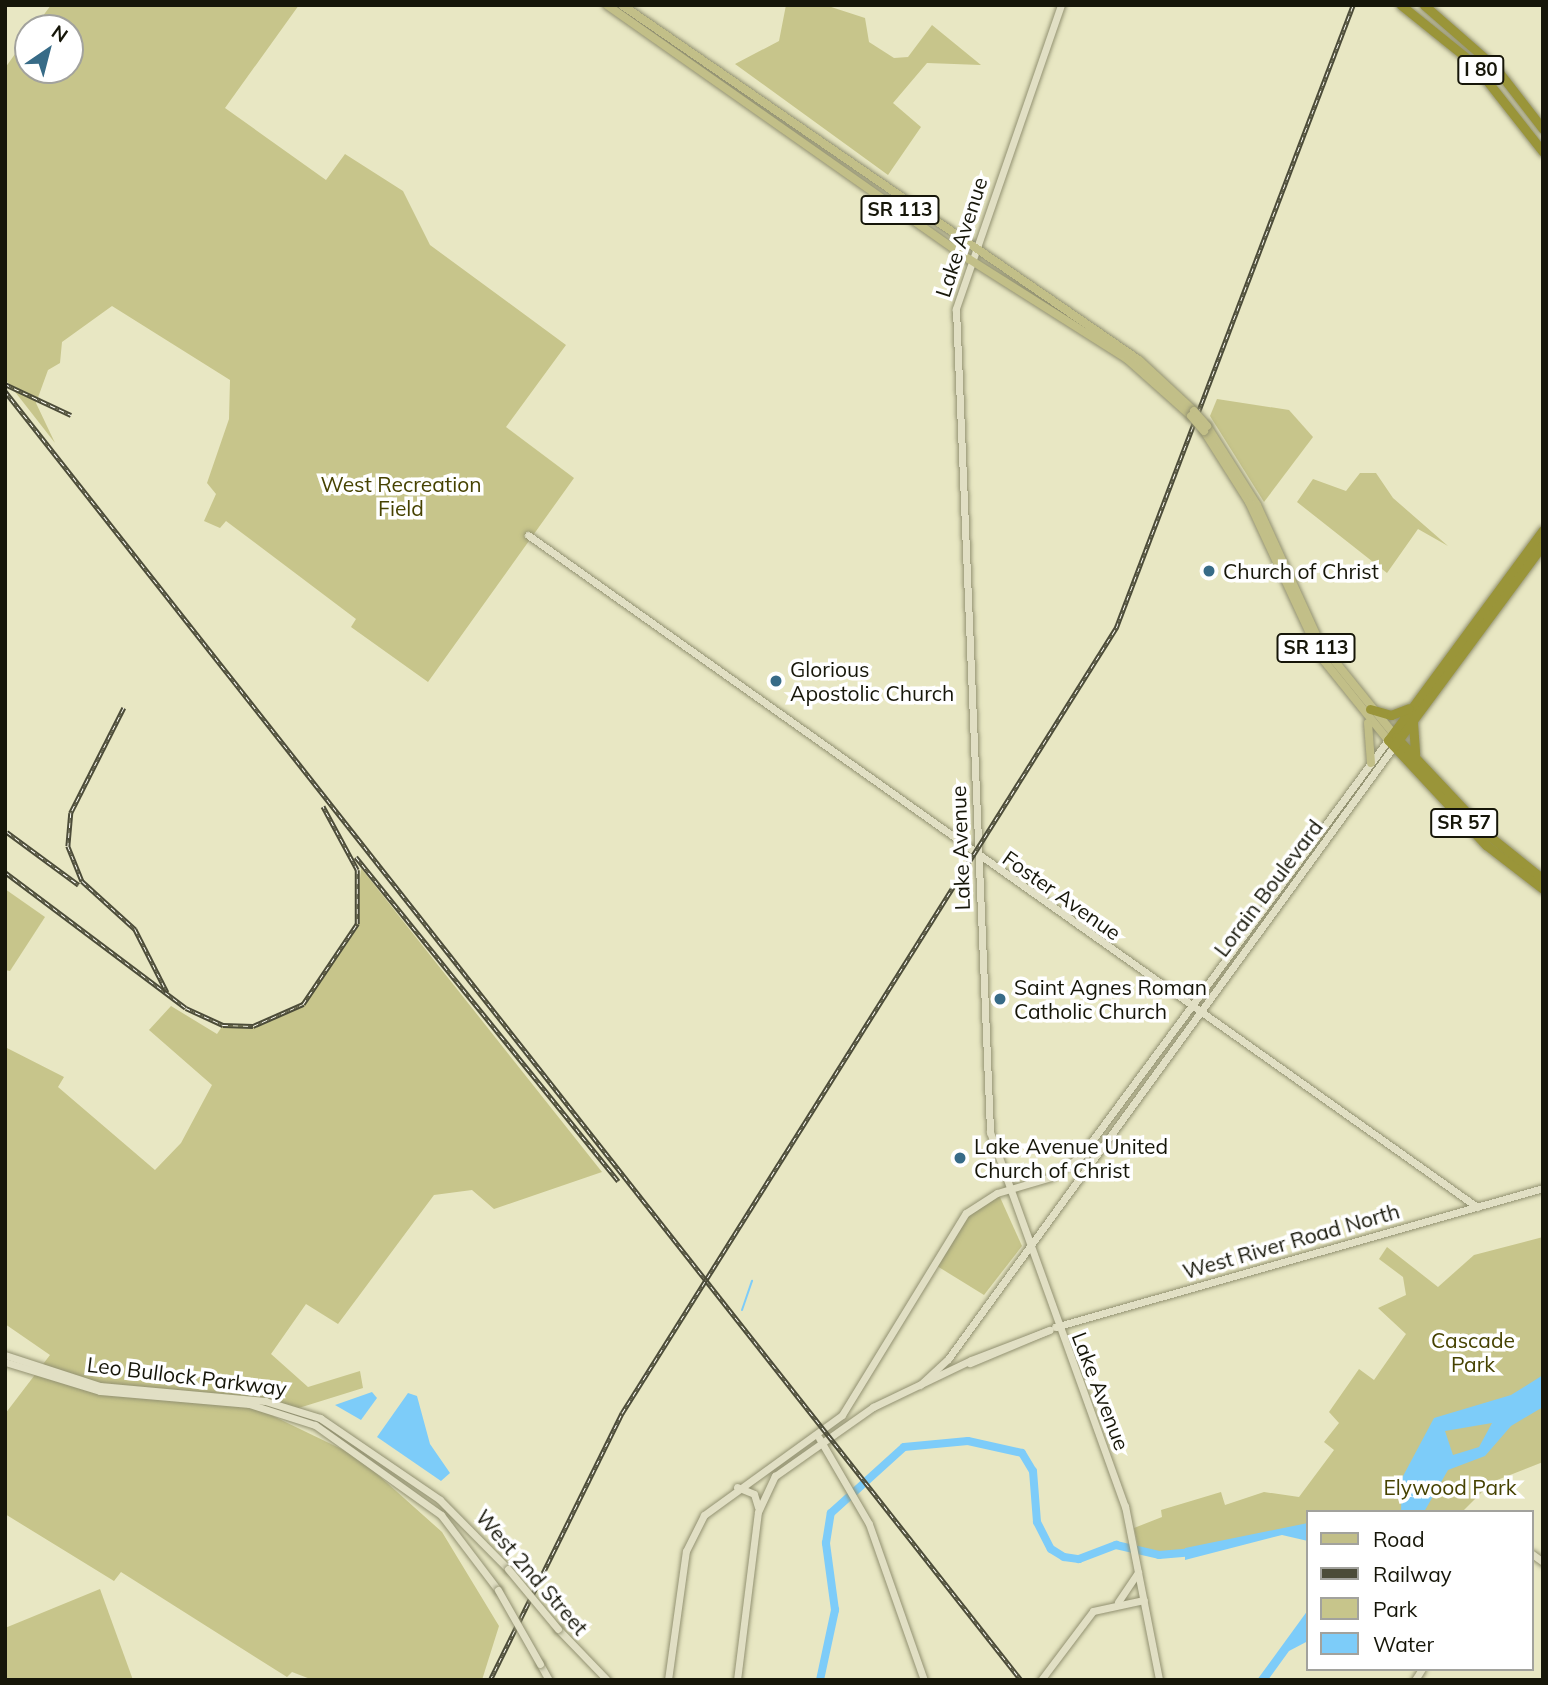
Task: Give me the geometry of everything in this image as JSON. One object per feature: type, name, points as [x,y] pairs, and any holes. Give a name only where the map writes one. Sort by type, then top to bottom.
[{"type":"highway","name":"I 80","points":[[1401,5],[1473,63],[1543,152]]},
{"type":"highway","name":"I 80","points":[[1424,5],[1495,67],[1543,129]]},
{"type":"highway","name":"Lorain Boulevard","points":[[1415,711],[1543,530]]},
{"type":"highway","name":"Lorain Boulevard","points":[[1393,740],[1543,545]]},
{"type":"highway","points":[[1370,709],[1391,715],[1415,711],[1411,739],[1419,762]]},
{"type":"highway","name":"SR 113","points":[[1393,740],[1419,762]]},
{"type":"highway","name":"SR 57","points":[[1393,740],[1486,845],[1543,889]]},
{"type":"highway","name":"SR 57","points":[[1419,762],[1488,835],[1543,879]]},
{"type":"main road","name":"SR 113","points":[[607,5],[970,255],[1139,360],[1205,428],[1253,503],[1311,640],[1359,709],[1393,740]]},
{"type":"main road","name":"SR 113","points":[[622,5],[970,255]]},
{"type":"main road","name":"SR 113","points":[[1270,543],[1320,643],[1393,740]]},
{"type":"main road","points":[[1359,709],[1374,737],[1371,763]]},
{"type":"street","name":"Lake Avenue","points":[[1061,5],[970,255],[955,326],[990,1132],[1007,1189],[1130,1532],[1159,1680]]},
{"type":"street","name":"Foster Avenue","points":[[528,535],[978,857],[1477,1207]]},
{"type":"street","name":"Lorain Boulevard","points":[[920,1385],[945,1362],[1371,763],[1393,740]]},
{"type":"street","name":"Lorain Boulevard","points":[[1007,1189],[1060,1172],[1087,1148],[1194,1009],[1393,740]]},
{"type":"street","name":"West River Road North","points":[[737,1680],[758,1511],[780,1471],[819,1438],[867,1410],[920,1385],[1058,1326],[1543,1188]]},
{"type":"street","points":[[668,1680],[689,1543],[704,1515],[737,1487],[819,1438],[853,1397],[950,1233],[978,1203],[1007,1189]]},
{"type":"street","name":"Leo Bullock Parkway","points":[[5,1355],[100,1385],[289,1406],[356,1446]]},
{"type":"street","name":"Leo Bullock Parkway","points":[[5,1362],[100,1391],[266,1407],[315,1425],[356,1446]]},
{"type":"street","points":[[853,1397],[857,1408],[867,1410]]},
{"type":"street","points":[[819,1438],[847,1480],[873,1533],[924,1680]]},
{"type":"street","points":[[356,1446],[441,1514],[498,1590],[549,1680]]},
{"type":"street","name":"West 2nd Street","points":[[356,1446],[463,1519],[558,1629],[607,1680]]},
{"type":"street","points":[[737,1487],[756,1496],[758,1511]]},
{"type":"street","points":[[1115,1605],[1139,1571]]},
{"type":"street","points":[[1041,1680],[1091,1613],[1144,1600]]},
{"type":"green space","name":"West Recreation Field","points":[[51,5],[299,5],[225,108],[326,180],[345,154],[403,191],[430,245],[566,345],[506,427],[574,478],[428,682],[351,627],[356,619],[226,521],[220,528],[204,521],[216,494],[207,483],[229,419],[230,380],[112,306],[62,342],[60,363],[48,370],[36,403],[55,443],[5,379],[5,68],[14,55],[14,84],[84,84],[84,14],[44,14]]},
{"type":"green space","points":[[786,5],[825,5],[865,18],[869,42],[894,58],[908,57],[932,25],[981,65],[927,63],[893,103],[921,127],[888,175],[735,64],[779,41]]},
{"type":"green space","points":[[1217,399],[1289,410],[1313,437],[1264,502],[1210,416]]},
{"type":"green space","points":[[1360,473],[1376,473],[1393,498],[1448,546],[1418,529],[1387,573],[1297,502],[1313,479],[1346,491]]},
{"type":"green space","points":[[361,868],[602,1172],[494,1209],[472,1190],[434,1195],[338,1324],[306,1304],[271,1354],[308,1387],[360,1371],[363,1388],[273,1416],[358,1457],[442,1532],[499,1626],[482,1680],[313,1680],[292,1672],[287,1677],[121,1572],[114,1581],[5,1514],[5,1414],[50,1355],[5,1324],[5,1047],[64,1077],[58,1087],[155,1170],[181,1143],[212,1085],[149,1030],[171,1006],[217,1034],[223,1025],[263,1024],[298,1007],[355,930]]},
{"type":"green space","points":[[5,889],[45,917],[10,971],[5,970]]},
{"type":"green space","points":[[999,1195],[1022,1246],[984,1295],[937,1266],[966,1216]]},
{"type":"green space","name":"Cascade Park","points":[[1543,1237],[1543,1462],[1492,1482],[1464,1510],[1306,1510],[1306,1532],[1257,1536],[1182,1556],[1139,1550],[1134,1528],[1162,1517],[1161,1510],[1221,1492],[1225,1505],[1264,1492],[1299,1497],[1334,1450],[1324,1442],[1339,1423],[1329,1412],[1359,1369],[1374,1380],[1406,1334],[1378,1308],[1406,1295],[1403,1277],[1379,1259],[1387,1247],[1438,1287],[1474,1255]]},
{"type":"green space","points":[[100,1589],[133,1680],[5,1680],[5,1628]]},
{"type":"water","points":[[1543,1375],[1543,1407],[1511,1426],[1485,1456],[1448,1470],[1425,1510],[1401,1510],[1402,1478],[1434,1418],[1511,1395]],"holes":[[[1492,1423],[1479,1447],[1453,1455],[1445,1431]]]},
{"type":"water","points":[[372,1392],[377,1398],[361,1420],[335,1405]]},
{"type":"water","points":[[408,1393],[417,1396],[430,1444],[450,1473],[441,1481],[377,1437]]},
{"type":"water","points":[[1306,1523],[1306,1541],[1282,1535],[1185,1560],[1185,1548]]},
{"type":"water","points":[[1306,1613],[1306,1642],[1289,1651],[1268,1680],[1257,1680]]},
{"type":"waterway","points":[[742,1310],[752,1281]]},
{"type":"waterway","points":[[820,1680],[835,1610],[826,1543],[831,1513],[904,1447],[968,1441],[1022,1453],[1033,1471],[1037,1522],[1051,1549],[1064,1557],[1079,1559],[1116,1545],[1159,1555],[1194,1552]]},
{"type":"railway","points":[[490,1680],[622,1413],[1116,628],[1353,5]]},
{"type":"railway","points":[[5,384],[71,415]]},
{"type":"railway","points":[[5,391],[1021,1680]]},
{"type":"railway","points":[[124,708],[71,813],[68,846],[82,881],[135,929],[167,992]]},
{"type":"railway","points":[[5,872],[186,1008],[223,1025],[253,1026],[303,1004],[357,924],[357,870],[323,807]]},
{"type":"railway","points":[[7,832],[79,885]]},
{"type":"railway","points":[[356,857],[618,1181]]},
{"type":"place","name":"Church of Christ","points":[[1209,571]]},
{"type":"place","name":"Glorious Apostolic Church","points":[[776,681]]},
{"type":"place","name":"Saint Agnes Roman Catholic Church","points":[[1000,999]]},
{"type":"place","name":"Lake Avenue United Church of Christ","points":[[960,1158]]},
{"type":"park label","name":"Elywood Park","points":[[1450,1487]]}]
